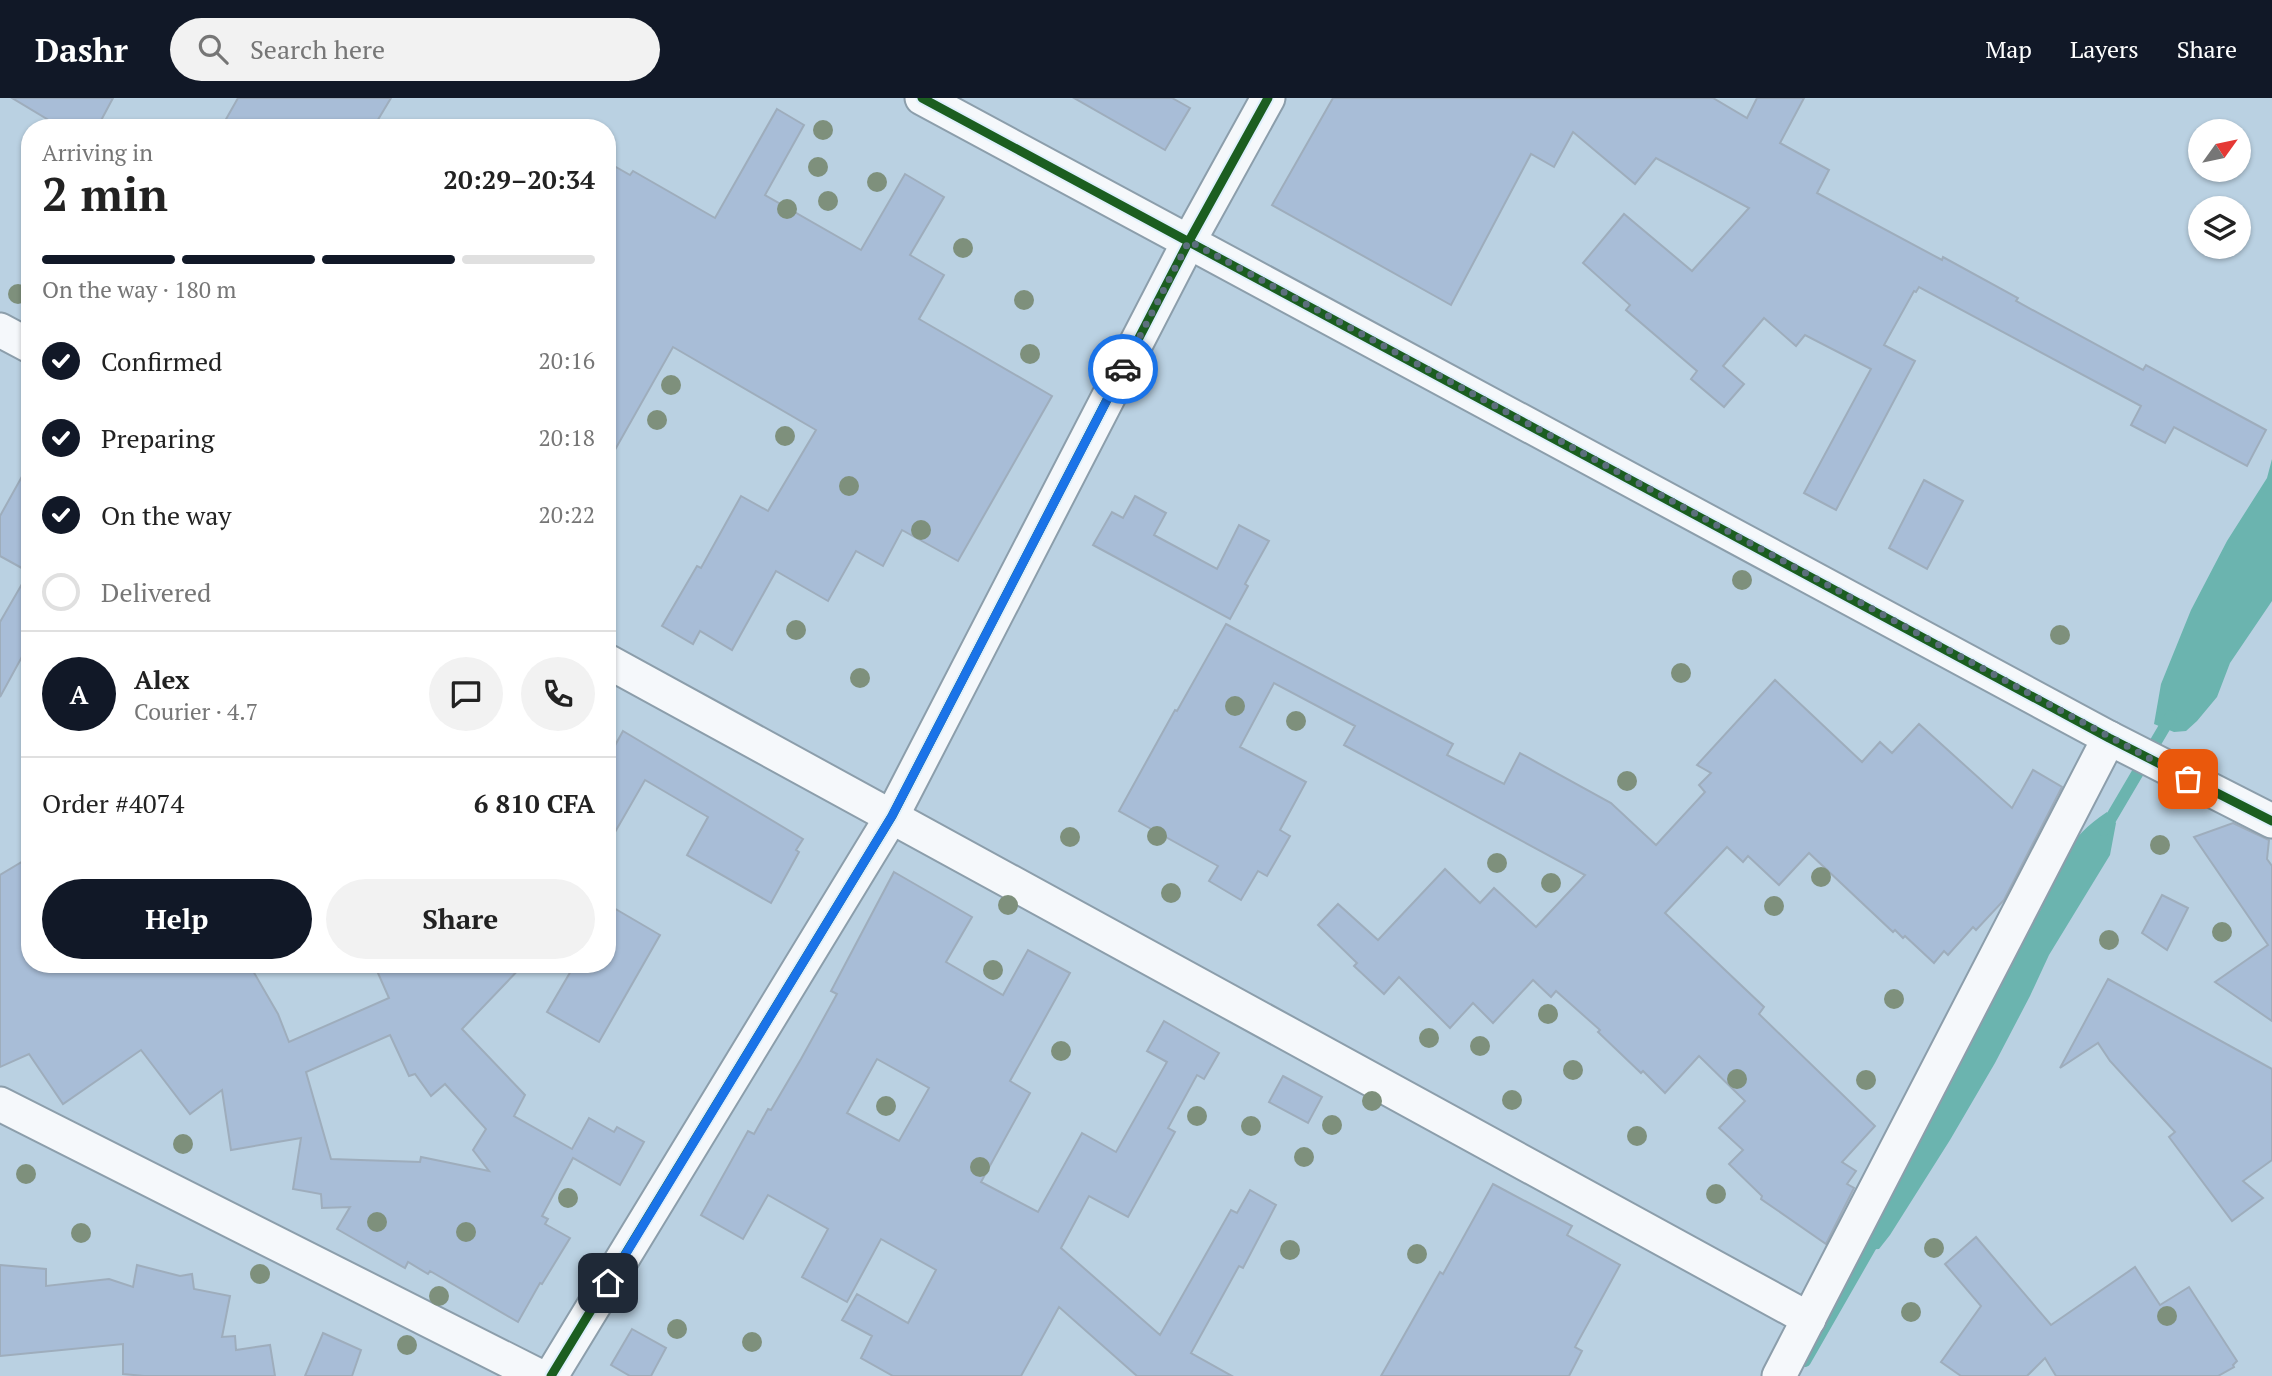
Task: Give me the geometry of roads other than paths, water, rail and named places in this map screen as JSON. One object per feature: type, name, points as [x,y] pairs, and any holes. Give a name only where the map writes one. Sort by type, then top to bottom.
[{"type":"street","points":[[922,98],[2117,742],[2272,821]]},
{"type":"street","points":[[551,1376],[892,816],[1189,241],[1268,98]]},
{"type":"street","points":[[0,330],[21,341]]},
{"type":"street","points":[[616,666],[1809,1319]]},
{"type":"street","points":[[1779,1376],[2117,742]]},
{"type":"street","points":[[0,1104],[539,1376]]},
{"type":"waterway","points":[[2104,830],[2171,716]]},
{"type":"waterway","points":[[1805,1361],[1876,1237]]}]
